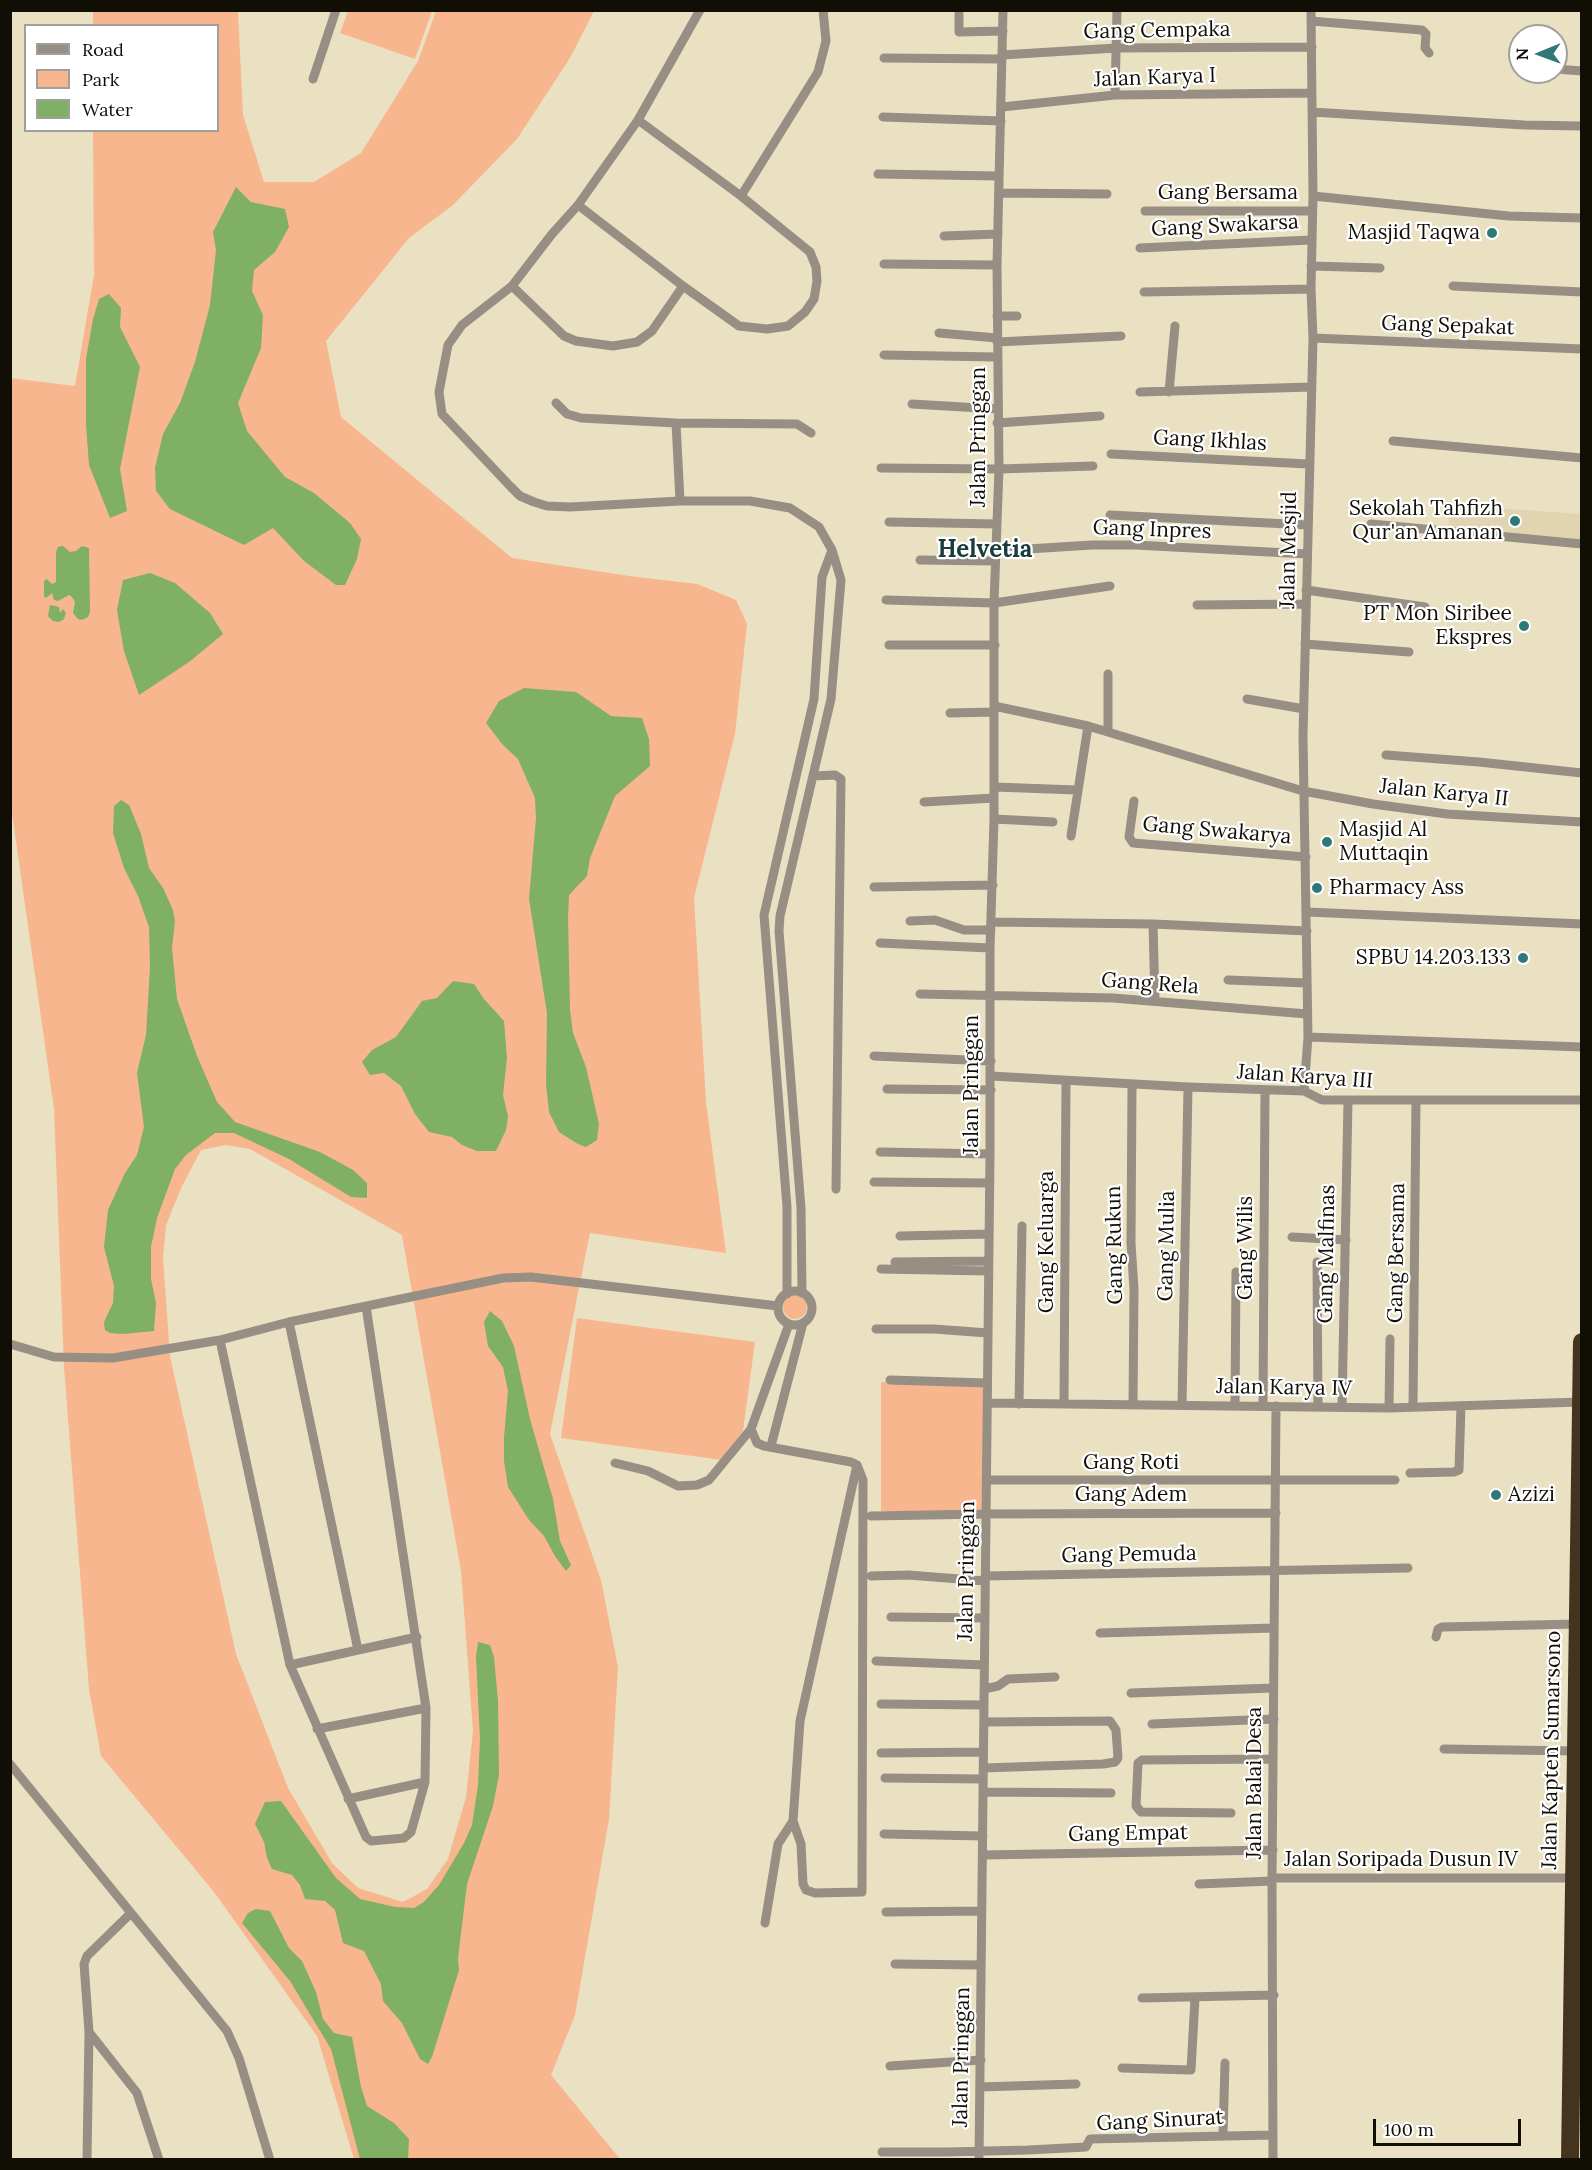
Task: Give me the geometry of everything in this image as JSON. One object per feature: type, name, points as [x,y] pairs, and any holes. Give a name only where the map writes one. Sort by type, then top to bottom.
[{"type":"highway","name":"Jalan Kapten Sumarsono","points":[[1569,2160],[1576,1986],[1569,1878],[1575,1751],[1581,1342]]},
{"type":"street","points":[[313,79],[336,10]]},
{"type":"street","points":[[699,10],[638,120],[578,205],[552,234],[512,286],[462,326],[448,345],[439,392],[442,414],[510,486],[520,495],[534,502],[547,506],[570,507],[680,501],[750,501],[790,508],[819,527],[832,549],[841,580],[831,699],[780,916],[779,931],[801,1208],[802,1293]]},
{"type":"street","points":[[741,196],[818,72],[826,41],[823,10]]},
{"type":"street","name":"Jalan Pringgan","points":[[979,2155],[991,1076],[990,948],[994,819],[994,603],[999,469],[996,357],[997,265],[1003,10]]},
{"type":"street","points":[[1115,95],[1117,10]]},
{"type":"street","name":"Jalan Mesjid","points":[[1304,1091],[1308,1037],[1303,791],[1312,338],[1311,10]]},
{"type":"street","points":[[959,14],[959,32],[1002,31]]},
{"type":"street","points":[[1311,21],[1422,30],[1426,34],[1425,48],[1429,53]]},
{"type":"street","name":"Gang Cempaka","points":[[885,58],[1002,57],[1116,48],[1312,46]]},
{"type":"street","name":"Jalan Karya I","points":[[1002,107],[1115,95],[1311,93]]},
{"type":"street","points":[[1311,112],[1524,125],[1581,126]]},
{"type":"street","points":[[883,117],[1001,121]]},
{"type":"street","points":[[578,205],[739,326],[767,329],[788,326],[805,312],[814,299],[817,281],[816,267],[810,252],[741,196],[638,120]]},
{"type":"street","points":[[878,174],[999,176]]},
{"type":"street","points":[[999,194],[1107,194]]},
{"type":"street","points":[[1313,196],[1509,216],[1581,218]]},
{"type":"street","name":"Gang Bersama","points":[[1145,211],[1312,211]]},
{"type":"street","points":[[944,236],[998,234]]},
{"type":"street","name":"Gang Swakarsa","points":[[1140,248],[1311,240]]},
{"type":"street","points":[[884,264],[997,265]]},
{"type":"street","points":[[1311,266],[1380,268]]},
{"type":"street","points":[[512,286],[564,336],[576,341],[613,346],[637,342],[652,331],[683,286]]},
{"type":"street","points":[[1453,286],[1581,292]]},
{"type":"street","points":[[1144,292],[1311,289]]},
{"type":"street","points":[[997,316],[1017,316]]},
{"type":"street","points":[[1169,392],[1175,326]]},
{"type":"street","points":[[939,333],[997,340],[1121,336]]},
{"type":"street","name":"Gang Sepakat","points":[[1312,338],[1581,349]]},
{"type":"street","points":[[884,355],[996,357]]},
{"type":"street","points":[[1140,392],[1311,387]]},
{"type":"street","points":[[556,403],[567,414],[581,418],[676,423],[798,424],[811,433]]},
{"type":"street","points":[[912,404],[997,409]]},
{"type":"street","points":[[997,423],[1100,416]]},
{"type":"street","points":[[676,423],[680,501]]},
{"type":"street","points":[[1393,441],[1581,458]]},
{"type":"street","name":"Gang Ikhlas","points":[[1110,454],[1308,464]]},
{"type":"street","points":[[880,468],[999,469],[1092,466]]},
{"type":"street","points":[[1110,515],[1307,525]]},
{"type":"street","points":[[890,522],[997,524]]},
{"type":"street","points":[[1371,524],[1581,544]]},
{"type":"street","name":"Gang Inpres","points":[[920,560],[1114,545],[1307,554]]},
{"type":"street","points":[[787,1294],[787,1207],[764,915],[814,699],[822,577],[832,549]]},
{"type":"street","points":[[886,600],[994,603],[1110,586]]},
{"type":"street","points":[[1306,590],[1425,607]]},
{"type":"street","points":[[1197,605],[1306,604]]},
{"type":"street","points":[[889,645],[995,645]]},
{"type":"street","points":[[1305,645],[1409,652]]},
{"type":"street","points":[[1108,674],[1108,732]]},
{"type":"street","points":[[1247,699],[1304,709]]},
{"type":"street","name":"Jalan Karya II","points":[[950,713],[994,709],[1088,726],[1303,791],[1373,804],[1447,814],[1581,822]]},
{"type":"street","points":[[1071,836],[1088,726]]},
{"type":"street","points":[[1386,755],[1581,773]]},
{"type":"street","points":[[813,776],[835,775],[841,779],[836,1189]]},
{"type":"street","points":[[994,787],[1077,790]]},
{"type":"street","points":[[924,802],[994,798]]},
{"type":"street","name":"Gang Swakarya","points":[[1134,801],[1129,837],[1133,843],[1306,857]]},
{"type":"street","points":[[994,819],[1053,822]]},
{"type":"street","points":[[785,829],[800,835]]},
{"type":"street","points":[[874,887],[993,885]]},
{"type":"street","points":[[1307,912],[1581,924]]},
{"type":"street","points":[[910,921],[935,920],[964,930],[991,926],[1153,924],[1307,931]]},
{"type":"street","points":[[1153,924],[1155,1001]]},
{"type":"street","points":[[880,943],[990,948]]},
{"type":"street","points":[[1228,980],[1307,983]]},
{"type":"street","name":"Gang Rela","points":[[920,994],[1113,998],[1307,1014]]},
{"type":"street","points":[[1308,1037],[1581,1047]]},
{"type":"street","points":[[874,1056],[991,1061]]},
{"type":"street","points":[[775,1064],[790,1063]]},
{"type":"street","name":"Jalan Karya III","points":[[991,1076],[1304,1091],[1322,1100],[1581,1100]]},
{"type":"street","name":"Gang Keluarga","points":[[1064,1404],[1066,1081]]},
{"type":"street","name":"Gang Rukun","points":[[1132,1084],[1133,1405]]},
{"type":"street","name":"Gang Mulia","points":[[1182,1405],[1188,1087]]},
{"type":"street","points":[[887,1089],[990,1090]]},
{"type":"street","name":"Gang Wilis","points":[[1263,1406],[1265,1090]]},
{"type":"street","name":"Gang Bersama","points":[[1413,1407],[1416,1100]]},
{"type":"street","name":"Gang Malfinas","points":[[1342,1407],[1348,1101]]},
{"type":"street","points":[[880,1152],[990,1154]]},
{"type":"street","points":[[874,1182],[990,1183]]},
{"type":"street","points":[[1019,1404],[1022,1226]]},
{"type":"street","points":[[900,1236],[988,1234]]},
{"type":"street","points":[[1292,1238],[1346,1240]]},
{"type":"street","points":[[895,1262],[988,1266]]},
{"type":"street","points":[[1317,1262],[1318,1407]]},
{"type":"street","points":[[880,1269],[988,1266]]},
{"type":"street","points":[[1235,1406],[1236,1272]]},
{"type":"street","points":[[10,1344],[54,1357],[113,1358],[220,1340],[289,1322],[503,1278],[531,1277],[778,1306]]},
{"type":"street","points":[[771,1446],[803,1323],[812,1310],[810,1300],[802,1293],[787,1294],[778,1306],[780,1317],[789,1324],[803,1323]]},
{"type":"street","points":[[220,1340],[290,1665],[366,1837],[371,1841],[404,1838],[411,1832],[425,1782],[426,1708],[366,1306]]},
{"type":"street","points":[[289,1322],[358,1650]]},
{"type":"street","points":[[615,1463],[648,1471],[683,1487],[709,1480],[751,1429],[789,1324]]},
{"type":"street","points":[[876,1329],[934,1329],[988,1333]]},
{"type":"street","points":[[1389,1408],[1390,1339]]},
{"type":"street","points":[[890,1380],[987,1383]]},
{"type":"street","name":"Jalan Karya IV","points":[[987,1403],[1389,1408],[1581,1402]]},
{"type":"street","name":"Jalan Balai Desa","points":[[1273,2160],[1272,1879],[1276,1406]]},
{"type":"street","points":[[1410,1473],[1459,1470],[1461,1406]]},
{"type":"street","points":[[751,1429],[757,1443],[852,1462],[857,1465],[863,1480],[862,1893],[815,1893],[806,1890],[803,1884],[801,1844],[793,1821],[800,1721],[857,1465]]},
{"type":"street","name":"Gang Roti","points":[[986,1480],[1395,1480]]},
{"type":"street","name":"Gang Adem","points":[[871,1516],[1276,1513]]},
{"type":"street","name":"Gang Pemuda","points":[[871,1576],[985,1578],[1408,1568]]},
{"type":"street","points":[[891,1617],[984,1618]]},
{"type":"street","points":[[1436,1637],[1438,1629],[1442,1626],[1577,1624]]},
{"type":"street","points":[[1100,1633],[1274,1628]]},
{"type":"street","points":[[290,1665],[417,1637]]},
{"type":"street","points":[[876,1661],[984,1665]]},
{"type":"street","points":[[984,1689],[998,1686],[1008,1679],[1056,1677]]},
{"type":"street","points":[[1131,1693],[1274,1688]]},
{"type":"street","points":[[881,1704],[984,1705]]},
{"type":"street","points":[[317,1729],[426,1708]]},
{"type":"street","points":[[1152,1724],[1274,1719]]},
{"type":"street","points":[[983,1768],[1103,1764],[1115,1762],[1118,1758],[1116,1731],[1110,1721],[984,1722]]},
{"type":"street","points":[[1444,1749],[1575,1751]]},
{"type":"street","points":[[881,1753],[983,1752]]},
{"type":"street","points":[[1231,1814],[1141,1812],[1136,1806],[1138,1763],[1142,1761],[1273,1759]]},
{"type":"street","points":[[10,1764],[227,2031],[239,2058],[270,2160]]},
{"type":"street","points":[[885,1778],[983,1779]]},
{"type":"street","points":[[348,1799],[425,1782]]},
{"type":"street","points":[[983,1792],[1112,1793]]},
{"type":"street","points":[[765,1923],[778,1844],[793,1821]]},
{"type":"street","points":[[884,1834],[983,1836]]},
{"type":"street","name":"Gang Empat","points":[[983,1855],[1273,1850]]},
{"type":"street","name":"Jalan Soripada Dusun IV","points":[[1199,1884],[1272,1879],[1569,1878]]},
{"type":"street","points":[[886,1912],[982,1911]]},
{"type":"street","points":[[87,2160],[89,2032],[84,1964],[87,1956],[131,1913]]},
{"type":"street","points":[[895,1964],[981,1965]]},
{"type":"street","points":[[1142,1998],[1274,1995]]},
{"type":"street","points":[[1122,2068],[1191,2070],[1195,1998]]},
{"type":"street","points":[[89,2032],[137,2092],[159,2160]]},
{"type":"street","points":[[890,2066],[981,2060]]},
{"type":"street","points":[[1223,2135],[1226,2063]]},
{"type":"street","points":[[980,2087],[1076,2084]]},
{"type":"street","name":"Gang Sinurat","points":[[882,2152],[1028,2155],[1086,2146],[1090,2139],[1273,2135]]},
{"type":"shaded area","name":"Sekolah Tahfizh Qur'an Amanan","points":[[1450,505],[1581,514],[1581,543],[1448,531]]},
{"type":"green space","points":[[348,10],[432,11],[415,59],[340,33]]},
{"type":"green space","points":[[93,11],[238,11],[243,115],[264,182],[314,182],[361,153],[418,61],[436,11],[594,11],[570,58],[517,139],[453,205],[409,238],[326,341],[341,417],[512,558],[697,584],[736,600],[747,624],[735,734],[694,898],[706,1102],[726,1253],[590,1233],[550,1434],[601,1580],[618,1667],[609,1819],[575,2015],[551,2075],[620,2159],[354,2159],[317,2036],[214,1892],[101,1756],[89,1689],[64,1367],[54,1109],[10,799],[10,378],[75,386],[94,275],[93,132],[219,132],[219,24],[93,24]],"holes":[[[226,1145],[250,1149],[402,1235],[461,1571],[473,1731],[466,1797],[448,1859],[427,1889],[403,1902],[358,1888],[332,1863],[288,1788],[236,1654],[170,1356],[163,1258],[166,1225],[182,1186],[201,1150]]]},
{"type":"green space","points":[[795,1295],[800,1296],[806,1302],[806,1312],[800,1318],[795,1319],[790,1318],[784,1312],[783,1307],[784,1302],[790,1296]]},
{"type":"green space","points":[[577,1318],[755,1342],[743,1431],[722,1460],[561,1438]]},
{"type":"green space","points":[[881,1382],[983,1383],[983,1511],[881,1511]]},
{"type":"water","points":[[236,187],[251,202],[285,209],[289,227],[275,252],[254,270],[252,291],[263,315],[261,348],[238,403],[247,431],[285,477],[314,493],[350,523],[361,539],[357,559],[345,585],[336,585],[304,561],[273,528],[244,545],[170,509],[156,491],[155,468],[163,434],[180,403],[195,362],[210,305],[216,250],[213,232]]},
{"type":"water","points":[[109,294],[121,308],[120,327],[140,367],[120,469],[127,511],[110,518],[89,465],[86,425],[86,359],[93,319],[99,299]]},
{"type":"water","points":[[63,546],[70,552],[82,546],[89,548],[90,612],[88,617],[82,620],[73,613],[75,602],[69,595],[58,601],[54,600],[52,593],[46,598],[44,596],[44,581],[47,579],[52,584],[56,582],[56,552],[58,547]]},
{"type":"water","points":[[150,573],[175,583],[210,613],[223,634],[189,662],[139,695],[124,651],[117,610],[123,580]]},
{"type":"water","points":[[50,605],[59,607],[60,613],[63,609],[66,613],[64,619],[59,622],[53,621],[48,616]]},
{"type":"water","points":[[524,688],[576,692],[611,716],[642,718],[649,739],[650,766],[615,796],[590,858],[587,876],[569,895],[570,1010],[573,1033],[586,1067],[599,1124],[597,1140],[586,1147],[559,1132],[549,1112],[546,1084],[547,1013],[529,899],[536,818],[535,798],[518,759],[502,744],[486,723],[499,701]]},
{"type":"water","points":[[121,800],[129,805],[141,834],[149,868],[163,888],[173,910],[175,921],[172,948],[177,999],[197,1056],[217,1102],[235,1122],[320,1152],[353,1170],[367,1183],[367,1198],[351,1197],[289,1159],[234,1133],[215,1133],[186,1155],[175,1169],[157,1218],[151,1247],[151,1279],[156,1303],[154,1331],[123,1334],[110,1333],[105,1330],[104,1322],[113,1303],[114,1286],[104,1247],[108,1210],[125,1173],[137,1155],[144,1127],[137,1073],[146,1035],[150,967],[149,927],[138,896],[124,868],[113,833],[114,806]]},
{"type":"water","points":[[453,981],[474,984],[504,1021],[507,1058],[503,1095],[508,1116],[506,1130],[496,1151],[477,1151],[462,1145],[452,1137],[429,1132],[415,1114],[401,1086],[384,1073],[370,1075],[362,1062],[372,1050],[396,1037],[422,1001],[437,998]]},
{"type":"water","points":[[490,1311],[502,1321],[514,1346],[530,1419],[553,1499],[560,1541],[571,1565],[566,1571],[508,1487],[504,1461],[504,1437],[508,1391],[503,1367],[488,1346],[484,1322]]},
{"type":"water","points":[[478,1642],[490,1645],[494,1657],[498,1701],[499,1775],[493,1806],[467,1884],[458,1958],[459,1970],[428,2064],[420,2059],[402,2023],[383,2001],[381,1984],[364,1951],[343,1943],[335,1910],[325,1901],[305,1899],[300,1885],[292,1875],[272,1869],[264,1842],[255,1824],[265,1802],[281,1801],[336,1878],[360,1899],[395,1907],[414,1908],[424,1902],[439,1885],[472,1825],[478,1785],[480,1739],[476,1656]]},
{"type":"water","points":[[256,1909],[270,1911],[289,1948],[302,1961],[316,1992],[323,2019],[334,2033],[352,2037],[361,2087],[367,2106],[394,2123],[409,2139],[408,2159],[360,2159],[331,2049],[290,1981],[242,1923],[248,1913]]},
{"type":"place","name":"Masjid Taqwa","points":[[1492,233]]},
{"type":"place","name":"Sekolah Tahfizh Qur'an Amanan","points":[[1515,521]]},
{"type":"place","name":"PT Mon Siribee Ekspres","points":[[1524,626]]},
{"type":"place","name":"Masjid Al Muttaqin","points":[[1327,842]]},
{"type":"place","name":"Pharmacy Ass","points":[[1317,888]]},
{"type":"place","name":"SPBU 14.203.133","points":[[1523,958]]},
{"type":"place","name":"Azizi","points":[[1496,1495]]},
{"type":"district","name":"Helvetia","points":[[985,550]]}]
